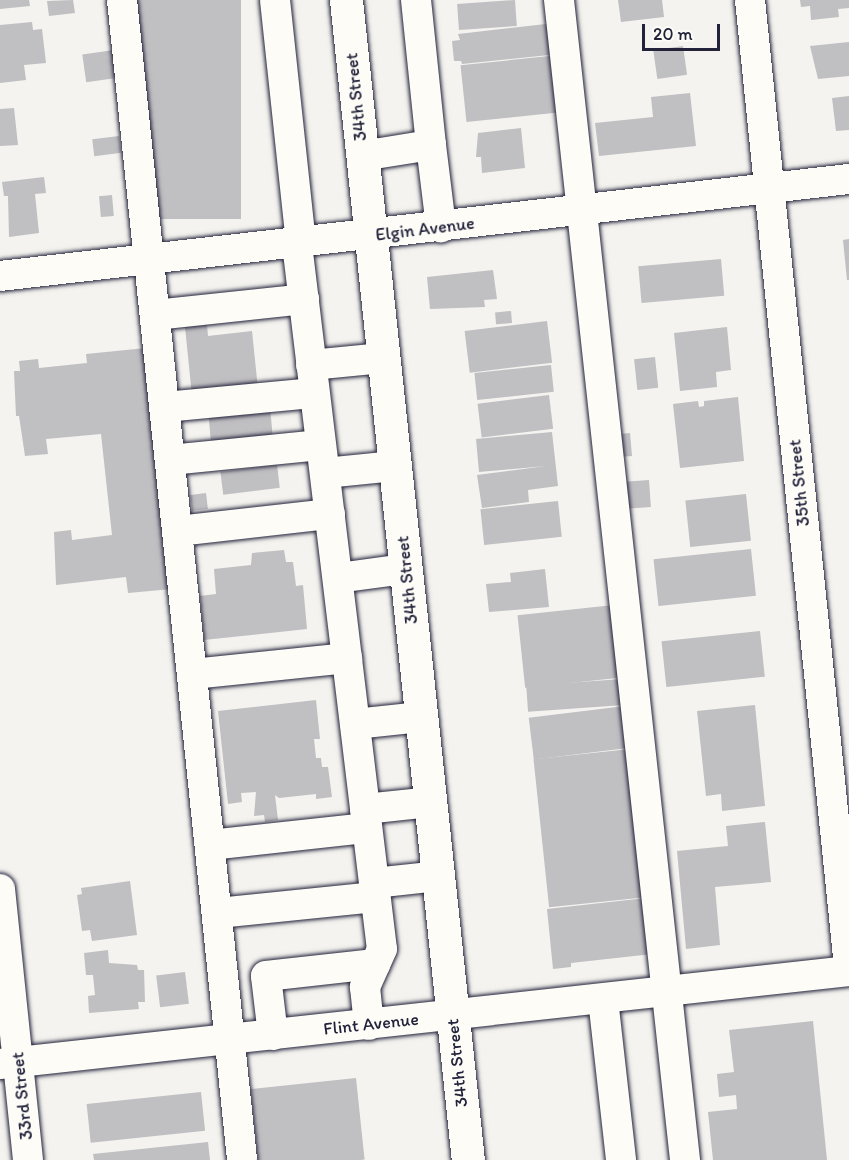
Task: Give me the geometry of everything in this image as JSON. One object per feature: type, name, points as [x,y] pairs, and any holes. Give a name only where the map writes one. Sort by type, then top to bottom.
[{"type":"main road","name":"34th Street","points":[[346,0],[468,1160]]},
{"type":"street","points":[[122,0],[242,1160]]},
{"type":"street","points":[[275,0],[322,459],[382,949],[365,987],[369,1024]]},
{"type":"street","points":[[416,0],[441,226]]},
{"type":"street","points":[[559,0],[685,1160]]},
{"type":"street","name":"35th Street","points":[[750,0],[849,969]]},
{"type":"street","points":[[362,156],[432,144]]},
{"type":"street","name":"Elgin Avenue","points":[[0,276],[299,244],[849,179]]},
{"type":"street","points":[[155,315],[304,299]]},
{"type":"street","points":[[165,407],[313,379],[383,358]]},
{"type":"street","points":[[170,460],[322,459],[395,466]]},
{"type":"street","points":[[178,531],[330,514]]},
{"type":"street","points":[[338,578],[405,569]]},
{"type":"street","points":[[193,674],[347,658]]},
{"type":"street","points":[[355,724],[421,717]]},
{"type":"street","points":[[210,845],[366,818],[430,802]]},
{"type":"street","points":[[218,913],[375,890],[438,876]]},
{"type":"street","name":"33rd Street","points":[[0,889],[9,1063],[28,1160]]},
{"type":"street","points":[[225,982],[375,964]]},
{"type":"street","name":"Flint Avenue","points":[[9,1063],[452,1016],[849,969]]},
{"type":"street","points":[[266,976],[273,1035]]},
{"type":"street","points":[[603,999],[621,1160]]},
{"type":"building","points":[[0,0],[29,0],[30,6],[0,9]]},
{"type":"building","points":[[73,0],[75,13],[49,16],[47,1]]},
{"type":"building","points":[[136,0],[241,0],[241,219],[136,219]]},
{"type":"building","points":[[515,0],[517,26],[459,30],[457,4]]},
{"type":"building","points":[[618,0],[662,0],[664,17],[621,22]]},
{"type":"building","points":[[800,0],[849,0],[849,8],[838,9],[839,17],[811,20],[810,6],[801,7]]},
{"type":"building","points":[[32,22],[33,30],[42,29],[46,63],[24,65],[26,80],[0,83],[0,25]]},
{"type":"building","points":[[555,23],[559,54],[462,64],[461,61],[454,61],[452,41],[460,40],[458,34]]},
{"type":"building","points":[[849,42],[849,76],[818,79],[810,46]]},
{"type":"building","points":[[683,46],[687,75],[657,79],[653,50]]},
{"type":"building","points":[[114,50],[118,78],[86,82],[82,54]]},
{"type":"building","points":[[559,55],[565,112],[467,122],[461,65]]},
{"type":"building","points":[[690,93],[696,146],[599,156],[595,123],[653,117],[651,97]]},
{"type":"building","points":[[849,96],[849,130],[836,131],[832,98]]},
{"type":"building","points":[[14,108],[18,145],[0,146],[0,109]]},
{"type":"building","points":[[521,128],[525,168],[482,173],[481,157],[476,157],[478,133]]},
{"type":"building","points":[[119,136],[121,153],[94,156],[92,139]]},
{"type":"building","points":[[44,177],[46,193],[35,194],[39,233],[9,237],[8,196],[4,196],[2,182]]},
{"type":"building","points":[[112,195],[114,216],[101,217],[99,196]]},
{"type":"building","points":[[849,239],[849,280],[847,280],[843,240]]},
{"type":"building","points":[[721,259],[724,296],[642,303],[638,266]]},
{"type":"building","points":[[493,270],[497,299],[484,300],[485,307],[430,309],[427,277]]},
{"type":"building","points":[[511,311],[512,323],[496,324],[495,312]]},
{"type":"building","points":[[547,321],[552,363],[470,373],[465,331]]},
{"type":"building","points":[[207,325],[208,336],[252,331],[258,389],[192,396],[185,327]]},
{"type":"building","points":[[727,327],[731,370],[716,372],[717,387],[680,391],[674,333]]},
{"type":"building","points":[[146,348],[172,589],[128,593],[126,577],[56,585],[54,532],[71,530],[72,540],[112,535],[101,434],[46,439],[48,454],[25,456],[19,416],[16,416],[14,371],[20,371],[19,361],[38,359],[39,368],[87,363],[86,354]]},
{"type":"building","points":[[655,357],[658,388],[637,390],[634,359]]},
{"type":"building","points":[[551,365],[554,392],[477,400],[474,373]]},
{"type":"building","points":[[549,395],[553,429],[482,438],[478,404]]},
{"type":"building","points":[[738,397],[744,461],[680,468],[673,404],[698,401],[699,407],[704,406],[704,401]]},
{"type":"building","points":[[270,406],[273,440],[211,445],[208,411]]},
{"type":"building","points":[[552,432],[558,486],[528,490],[529,502],[482,508],[477,475],[546,466],[479,472],[476,439]]},
{"type":"building","points":[[630,433],[632,456],[619,457],[617,434]]},
{"type":"building","points":[[277,465],[280,488],[223,495],[220,472]]},
{"type":"building","points":[[649,480],[651,507],[623,509],[621,482]]},
{"type":"building","points":[[206,493],[208,509],[192,511],[190,495]]},
{"type":"building","points":[[746,494],[751,541],[690,547],[685,500]]},
{"type":"building","points":[[558,501],[562,537],[484,545],[480,509]]},
{"type":"building","points":[[751,549],[756,596],[658,606],[654,559]]},
{"type":"building","points":[[284,550],[286,562],[293,562],[296,586],[303,585],[307,629],[204,640],[200,596],[216,594],[214,569],[251,565],[252,553]]},
{"type":"building","points":[[545,569],[549,607],[489,612],[486,584],[511,582],[510,573]]},
{"type":"building","points":[[614,605],[622,678],[525,688],[518,615]]},
{"type":"building","points":[[760,631],[765,677],[666,687],[662,641]]},
{"type":"building","points":[[622,679],[624,705],[528,712],[526,686]]},
{"type":"building","points":[[316,700],[320,739],[314,739],[316,758],[321,758],[322,767],[328,767],[332,797],[316,799],[316,794],[279,798],[275,795],[278,820],[265,822],[264,815],[254,816],[256,792],[241,793],[242,802],[228,804],[218,711]]},
{"type":"building","points":[[755,705],[765,806],[722,811],[721,794],[706,796],[697,711]]},
{"type":"building","points":[[625,706],[630,748],[534,760],[529,718]]},
{"type":"building","points":[[630,749],[646,897],[549,907],[534,759]]},
{"type":"building","points":[[765,822],[771,882],[715,887],[720,945],[686,949],[677,851],[728,846],[726,826]]},
{"type":"building","points":[[130,881],[137,935],[92,941],[90,930],[82,931],[77,895],[82,894],[81,888]]},
{"type":"building","points":[[646,898],[652,954],[571,963],[571,967],[553,969],[547,909]]},
{"type":"building","points":[[108,950],[109,963],[137,965],[138,970],[144,970],[145,1002],[138,1002],[139,1009],[89,1013],[88,996],[95,995],[93,975],[86,975],[84,953]]},
{"type":"building","points":[[185,972],[189,1004],[160,1007],[156,976]]},
{"type":"building","points":[[813,1021],[827,1160],[713,1160],[708,1112],[737,1109],[736,1095],[719,1097],[717,1074],[734,1072],[729,1030]]},
{"type":"building","points":[[356,1078],[365,1160],[258,1160],[251,1089]]},
{"type":"building","points":[[201,1092],[205,1131],[91,1143],[87,1104]]},
{"type":"building","points":[[208,1142],[210,1160],[94,1160],[93,1154]]}]
